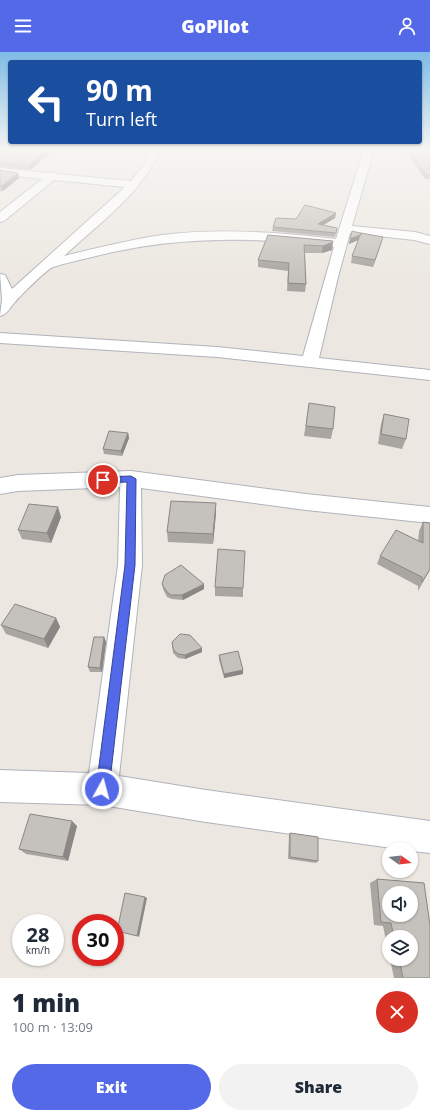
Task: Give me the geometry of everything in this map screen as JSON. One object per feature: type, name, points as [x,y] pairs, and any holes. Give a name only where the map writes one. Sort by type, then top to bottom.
[{"type":"street","points":[[0,218],[31,192]]},
{"type":"street","points":[[0,311],[9,299],[126,192]]},
{"type":"street","points":[[310,362],[331,277],[357,192]]},
{"type":"street","points":[[346,229],[415,236],[430,240]]},
{"type":"street","points":[[49,264],[139,242],[212,236],[258,237],[341,244]]},
{"type":"street","points":[[0,278],[9,299]]},
{"type":"street","points":[[0,338],[217,352],[430,375]]},
{"type":"street","points":[[0,486],[18,483],[131,479],[306,502],[430,515]]},
{"type":"street","points":[[102,789],[130,565],[131,479]]},
{"type":"street","points":[[0,786],[102,789],[206,806],[430,837]]},
{"type":"building","points":[[305,205],[336,213],[318,224],[337,228],[336,233],[273,227],[276,218],[296,219]]},
{"type":"building","points":[[352,231],[361,233],[360,235],[350,239]]},
{"type":"building","points":[[361,233],[383,237],[375,260],[352,256]]},
{"type":"building","points":[[268,235],[333,242],[323,246],[304,245],[306,284],[288,283],[289,263],[258,260]]},
{"type":"building","points":[[309,403],[335,407],[333,429],[306,426]]},
{"type":"building","points":[[384,414],[409,419],[406,439],[381,434]]},
{"type":"building","points":[[109,431],[128,433],[121,451],[103,449]]},
{"type":"building","points":[[171,501],[216,503],[213,534],[167,532]]},
{"type":"building","points":[[29,504],[58,507],[47,533],[18,530]]},
{"type":"building","points":[[423,522],[430,523],[430,569],[422,582],[422,577],[380,556],[396,530],[423,543]]},
{"type":"building","points":[[218,549],[245,551],[243,588],[215,587]]},
{"type":"building","points":[[181,565],[204,584],[182,595],[171,595],[162,584],[165,575]]},
{"type":"building","points":[[15,604],[56,618],[44,639],[1,625]]},
{"type":"building","points":[[180,634],[190,635],[202,648],[185,655],[178,654],[173,649],[172,642]]},
{"type":"building","points":[[94,637],[104,637],[100,668],[88,667]]},
{"type":"building","points":[[238,651],[243,670],[224,674],[219,655]]},
{"type":"building","points":[[30,814],[72,821],[63,857],[19,849]]},
{"type":"building","points":[[290,833],[318,837],[318,861],[290,857]]},
{"type":"building","points":[[377,879],[424,883],[430,925],[430,978],[403,978],[400,966],[418,966],[418,930],[392,930],[391,923],[381,922]]},
{"type":"building","points":[[125,893],[145,897],[137,936],[124,933],[124,914],[121,914]]},
{"type":"route","points":[[102,789],[130,565],[131,479],[103,480]]}]
